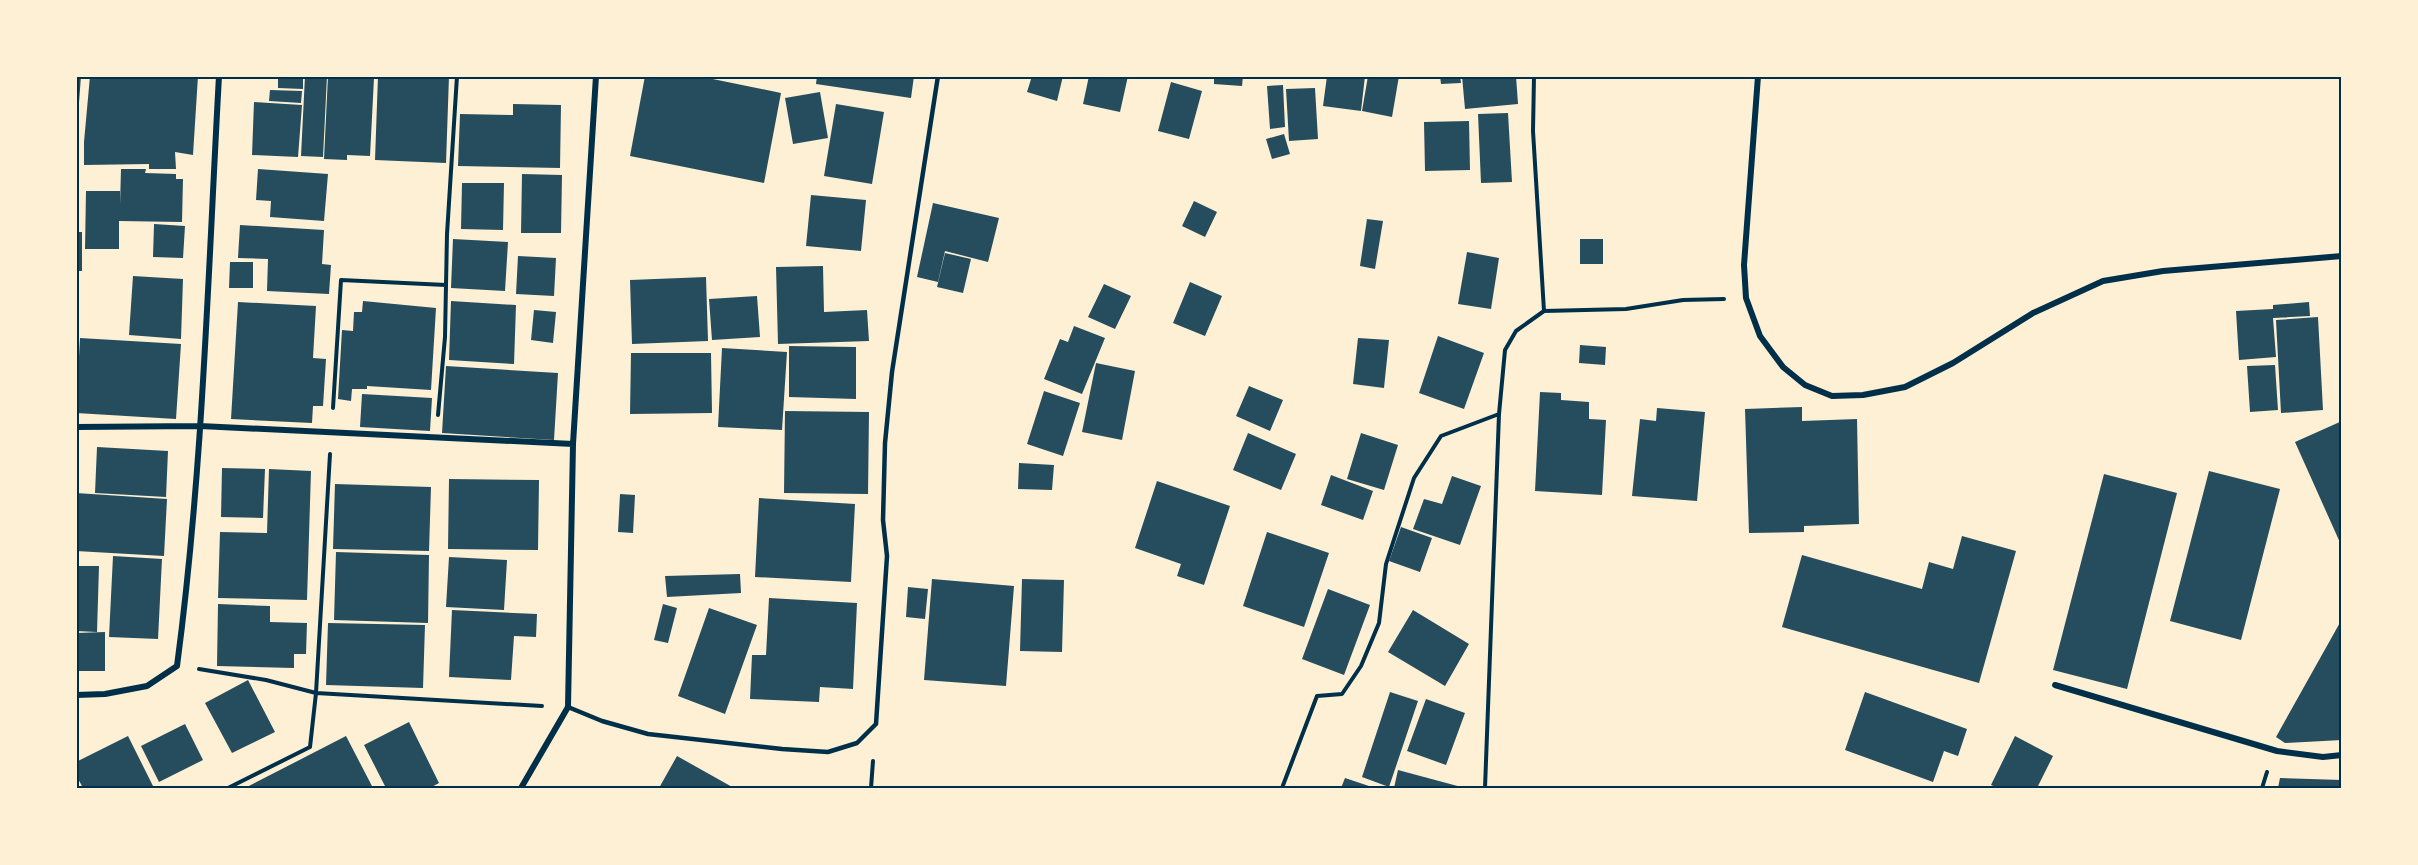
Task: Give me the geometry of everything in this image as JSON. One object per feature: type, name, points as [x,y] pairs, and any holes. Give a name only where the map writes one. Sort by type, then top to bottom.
[{"type":"street","points":[[76,695],[105,694],[147,686],[177,666],[187,590],[200,426],[219,76]]},
{"type":"street","points":[[521,789],[568,708],[573,444],[596,76]]},
{"type":"street","points":[[1758,76],[1744,265],[1746,298],[1760,336],[1783,367],[1805,385],[1832,396],[1863,395],[1905,387],[1953,363],[2033,313],[2103,281],[2163,270],[2342,256]]},
{"type":"street","points":[[76,427],[200,426],[573,444]]},
{"type":"street","points":[[2055,685],[2277,751],[2323,757],[2342,755]]},
{"type":"lane","points":[[568,708],[602,721],[648,734],[828,752],[857,743],[876,724],[887,556],[884,520],[885,443],[892,372],[938,76]]},
{"type":"path","points":[[436,437],[445,337],[447,234],[458,76]]},
{"type":"path","points":[[1534,76],[1533,131],[1544,311]]},
{"type":"path","points":[[228,789],[310,747],[316,693],[341,280],[446,285]]},
{"type":"path","points":[[1485,789],[1499,414],[1505,350],[1516,331],[1544,311],[1626,309],[1683,300],[1746,298]]},
{"type":"path","points":[[1282,789],[1317,696],[1342,694],[1361,666],[1379,623],[1386,564],[1414,478],[1441,436],[1499,414]]},
{"type":"path","points":[[177,666],[266,680],[316,693],[568,708]]},
{"type":"building","points":[[76,76],[81,76],[78,116],[76,116]]},
{"type":"building","points":[[90,76],[198,76],[193,155],[175,152],[176,169],[149,169],[149,164],[84,165]]},
{"type":"building","points":[[278,76],[303,76],[303,89],[278,88]]},
{"type":"building","points":[[305,76],[327,76],[323,157],[301,156]]},
{"type":"building","points":[[328,76],[374,78],[370,156],[347,155],[347,160],[324,159]]},
{"type":"building","points":[[378,76],[449,76],[446,163],[375,160]]},
{"type":"building","points":[[645,76],[698,76],[781,93],[764,183],[630,156]]},
{"type":"building","points":[[817,76],[914,76],[911,98],[816,84]]},
{"type":"building","points":[[1032,76],[1063,76],[1057,101],[1027,92]]},
{"type":"building","points":[[1089,76],[1128,76],[1120,112],[1083,104]]},
{"type":"building","points":[[1214,76],[1243,76],[1242,86],[1214,84]]},
{"type":"building","points":[[1327,76],[1365,76],[1361,111],[1323,106]]},
{"type":"building","points":[[1368,76],[1399,76],[1392,117],[1362,111]]},
{"type":"building","points":[[1440,76],[1460,76],[1461,83],[1441,84]]},
{"type":"building","points":[[1462,76],[1516,76],[1518,104],[1465,109]]},
{"type":"building","points":[[1171,82],[1202,91],[1189,139],[1158,131]]},
{"type":"building","points":[[1283,85],[1285,127],[1270,129],[1267,86]]},
{"type":"building","points":[[1315,88],[1318,139],[1289,141],[1286,89]]},
{"type":"building","points":[[270,90],[302,91],[301,103],[269,101]]},
{"type":"building","points":[[820,92],[828,138],[793,144],[785,98]]},
{"type":"building","points":[[254,102],[302,105],[298,157],[252,155]]},
{"type":"building","points":[[513,104],[561,105],[560,168],[458,166],[460,114],[513,115]]},
{"type":"building","points":[[836,104],[884,112],[872,184],[824,176]]},
{"type":"building","points":[[1508,113],[1512,182],[1481,183],[1478,114]]},
{"type":"building","points":[[1469,121],[1470,170],[1425,171],[1424,122]]},
{"type":"building","points":[[1284,134],[1290,154],[1272,159],[1266,139]]},
{"type":"building","points":[[121,169],[146,169],[145,173],[176,174],[176,179],[183,179],[182,222],[119,221],[119,249],[85,249],[86,191],[120,191],[120,205]]},
{"type":"building","points":[[258,169],[328,174],[324,221],[270,217],[271,201],[256,200]]},
{"type":"building","points":[[522,174],[562,175],[561,233],[521,233]]},
{"type":"building","points":[[462,183],[504,183],[503,230],[461,229]]},
{"type":"building","points":[[811,195],[866,200],[861,251],[806,246]]},
{"type":"building","points":[[1194,201],[1217,212],[1205,237],[1182,226]]},
{"type":"building","points":[[933,203],[999,218],[988,262],[945,251],[938,282],[917,277]]},
{"type":"building","points":[[1367,219],[1383,221],[1375,269],[1360,266]]},
{"type":"building","points":[[154,224],[185,226],[183,258],[153,257]]},
{"type":"building","points":[[240,225],[324,230],[322,264],[331,265],[329,294],[267,291],[268,259],[238,258]]},
{"type":"building","points":[[76,232],[82,232],[82,271],[76,271]]},
{"type":"building","points":[[453,239],[508,242],[505,291],[451,288]]},
{"type":"building","points":[[1580,239],[1603,239],[1603,264],[1580,264]]},
{"type":"building","points":[[1467,252],[1499,258],[1491,309],[1458,304]]},
{"type":"building","points":[[945,253],[971,259],[963,293],[937,287]]},
{"type":"building","points":[[518,256],[556,258],[554,296],[516,294]]},
{"type":"building","points":[[230,262],[253,262],[253,288],[229,288]]},
{"type":"building","points":[[823,266],[824,312],[867,310],[869,341],[778,344],[776,267]]},
{"type":"building","points":[[133,276],[183,279],[181,339],[129,335]]},
{"type":"building","points":[[706,277],[708,341],[632,344],[630,280]]},
{"type":"building","points":[[1190,282],[1222,296],[1205,336],[1173,323]]},
{"type":"building","points":[[1104,284],[1131,296],[1115,329],[1088,317]]},
{"type":"building","points":[[757,296],[760,337],[712,340],[709,299]]},
{"type":"building","points":[[363,301],[436,308],[431,390],[367,386],[367,389],[352,389],[351,401],[338,399],[342,330],[353,331],[354,312],[362,312]]},
{"type":"building","points":[[451,301],[516,305],[514,364],[449,360]]},
{"type":"building","points":[[238,302],[316,306],[313,358],[326,359],[323,406],[313,406],[312,423],[231,419]]},
{"type":"building","points":[[2309,302],[2310,316],[2273,318],[2276,357],[2239,360],[2236,311],[2273,309],[2273,305]]},
{"type":"building","points":[[534,310],[556,312],[553,343],[531,340]]},
{"type":"building","points":[[2318,317],[2323,410],[2281,413],[2276,320]]},
{"type":"building","points":[[1074,326],[1105,338],[1082,394],[1044,379],[1060,339],[1068,342]]},
{"type":"building","points":[[1438,336],[1484,353],[1464,409],[1419,393]]},
{"type":"building","points":[[80,338],[181,344],[176,419],[76,413]]},
{"type":"building","points":[[1358,338],[1389,340],[1384,388],[1353,384]]},
{"type":"building","points":[[1580,345],[1606,347],[1605,365],[1579,363]]},
{"type":"building","points":[[789,346],[856,347],[856,399],[789,397]]},
{"type":"building","points":[[722,348],[787,352],[782,430],[718,427]]},
{"type":"building","points":[[631,353],[711,353],[712,413],[630,414]]},
{"type":"building","points":[[1096,363],[1135,371],[1122,440],[1082,432]]},
{"type":"building","points":[[2275,365],[2278,410],[2250,412],[2247,366]]},
{"type":"building","points":[[446,366],[558,373],[554,440],[442,433]]},
{"type":"building","points":[[1249,386],[1283,400],[1270,431],[1236,416]]},
{"type":"building","points":[[1044,391],[1080,403],[1063,456],[1027,444]]},
{"type":"building","points":[[1540,392],[1561,393],[1561,400],[1589,402],[1589,419],[1606,420],[1602,495],[1535,491]]},
{"type":"building","points":[[362,394],[432,398],[430,431],[360,427]]},
{"type":"building","points":[[1802,407],[1802,421],[1857,419],[1859,524],[1804,526],[1804,532],[1749,533],[1745,409]]},
{"type":"building","points":[[1657,408],[1705,412],[1697,501],[1632,496],[1640,419],[1656,421]]},
{"type":"building","points":[[785,411],[869,412],[868,494],[784,493]]},
{"type":"building","points":[[2342,421],[2342,547],[2295,442]]},
{"type":"building","points":[[1248,433],[1296,454],[1281,490],[1233,470]]},
{"type":"building","points":[[1361,433],[1398,445],[1384,490],[1347,479]]},
{"type":"building","points":[[97,447],[168,451],[166,497],[95,493]]},
{"type":"building","points":[[1019,463],[1054,465],[1052,490],[1018,489]]},
{"type":"building","points":[[222,468],[265,469],[263,518],[221,517]]},
{"type":"building","points":[[269,469],[311,471],[307,600],[218,598],[220,532],[267,533]]},
{"type":"building","points":[[2209,471],[2280,489],[2241,640],[2170,621]]},
{"type":"building","points":[[2104,474],[2177,493],[2127,689],[2053,670]]},
{"type":"building","points":[[1331,475],[1373,491],[1363,520],[1321,505]]},
{"type":"building","points":[[1452,476],[1481,486],[1460,545],[1413,529],[1424,499],[1442,504]]},
{"type":"building","points":[[449,479],[539,480],[538,550],[448,549]]},
{"type":"building","points":[[1157,481],[1230,506],[1204,585],[1177,576],[1181,564],[1135,548]]},
{"type":"building","points":[[335,484],[431,487],[429,551],[333,549]]},
{"type":"building","points":[[76,493],[167,499],[164,556],[76,551]]},
{"type":"building","points":[[620,494],[635,495],[633,533],[618,532]]},
{"type":"building","points":[[759,498],[855,504],[851,582],[755,577]]},
{"type":"building","points":[[1401,527],[1432,538],[1420,572],[1389,561]]},
{"type":"building","points":[[1267,532],[1329,553],[1304,627],[1243,606]]},
{"type":"building","points":[[1962,536],[2016,551],[1979,683],[1782,627],[1802,555],[1922,589],[1929,562],[1953,569]]},
{"type":"building","points":[[336,552],[429,555],[428,623],[334,620]]},
{"type":"building","points":[[113,556],[162,559],[158,639],[109,637]]},
{"type":"building","points":[[449,557],[507,560],[504,610],[446,607]]},
{"type":"building","points":[[76,566],[99,566],[97,632],[76,631]]},
{"type":"building","points":[[740,574],[741,593],[667,597],[665,576]]},
{"type":"building","points":[[932,579],[1014,586],[1006,686],[924,680]]},
{"type":"building","points":[[1022,579],[1064,580],[1062,652],[1020,651]]},
{"type":"building","points":[[908,587],[928,589],[925,619],[906,617]]},
{"type":"building","points":[[1328,589],[1370,605],[1344,675],[1302,659]]},
{"type":"building","points":[[769,598],[857,603],[853,689],[820,687],[819,702],[750,699],[752,655],[766,655]]},
{"type":"building","points":[[218,604],[270,606],[270,622],[307,623],[306,654],[294,654],[294,668],[217,666]]},
{"type":"building","points":[[663,604],[677,608],[668,643],[654,640]]},
{"type":"building","points":[[709,608],[757,625],[725,714],[678,696]]},
{"type":"building","points":[[452,610],[537,614],[536,637],[514,636],[511,680],[449,677]]},
{"type":"building","points":[[1413,610],[1469,644],[1445,686],[1388,652]]},
{"type":"building","points":[[2342,619],[2342,740],[2285,743],[2276,737]]},
{"type":"building","points":[[328,623],[425,625],[423,688],[326,685]]},
{"type":"building","points":[[105,632],[105,671],[76,671],[76,633]]},
{"type":"building","points":[[248,680],[275,732],[232,753],[205,703]]},
{"type":"building","points":[[1390,692],[1418,701],[1389,787],[1362,777]]},
{"type":"building","points":[[1865,692],[1967,729],[1958,756],[1944,751],[1933,782],[1845,750]]},
{"type":"building","points":[[1426,699],[1465,713],[1446,765],[1407,751]]},
{"type":"building","points":[[409,722],[439,783],[430,788],[386,788],[364,745]]},
{"type":"building","points":[[185,724],[203,760],[159,782],[141,746]]},
{"type":"building","points":[[128,736],[154,788],[83,788],[76,775],[76,762]]},
{"type":"building","points":[[346,736],[373,788],[245,788]]},
{"type":"building","points":[[2015,736],[2053,756],[2037,788],[1998,788],[1991,785]]},
{"type":"building","points":[[677,756],[734,788],[659,788]]},
{"type":"building","points":[[1398,770],[1465,788],[1394,788]]},
{"type":"building","points":[[1345,778],[1375,788],[1341,788]]},
{"type":"building","points":[[2280,778],[2342,780],[2342,788],[2278,788]]}]
